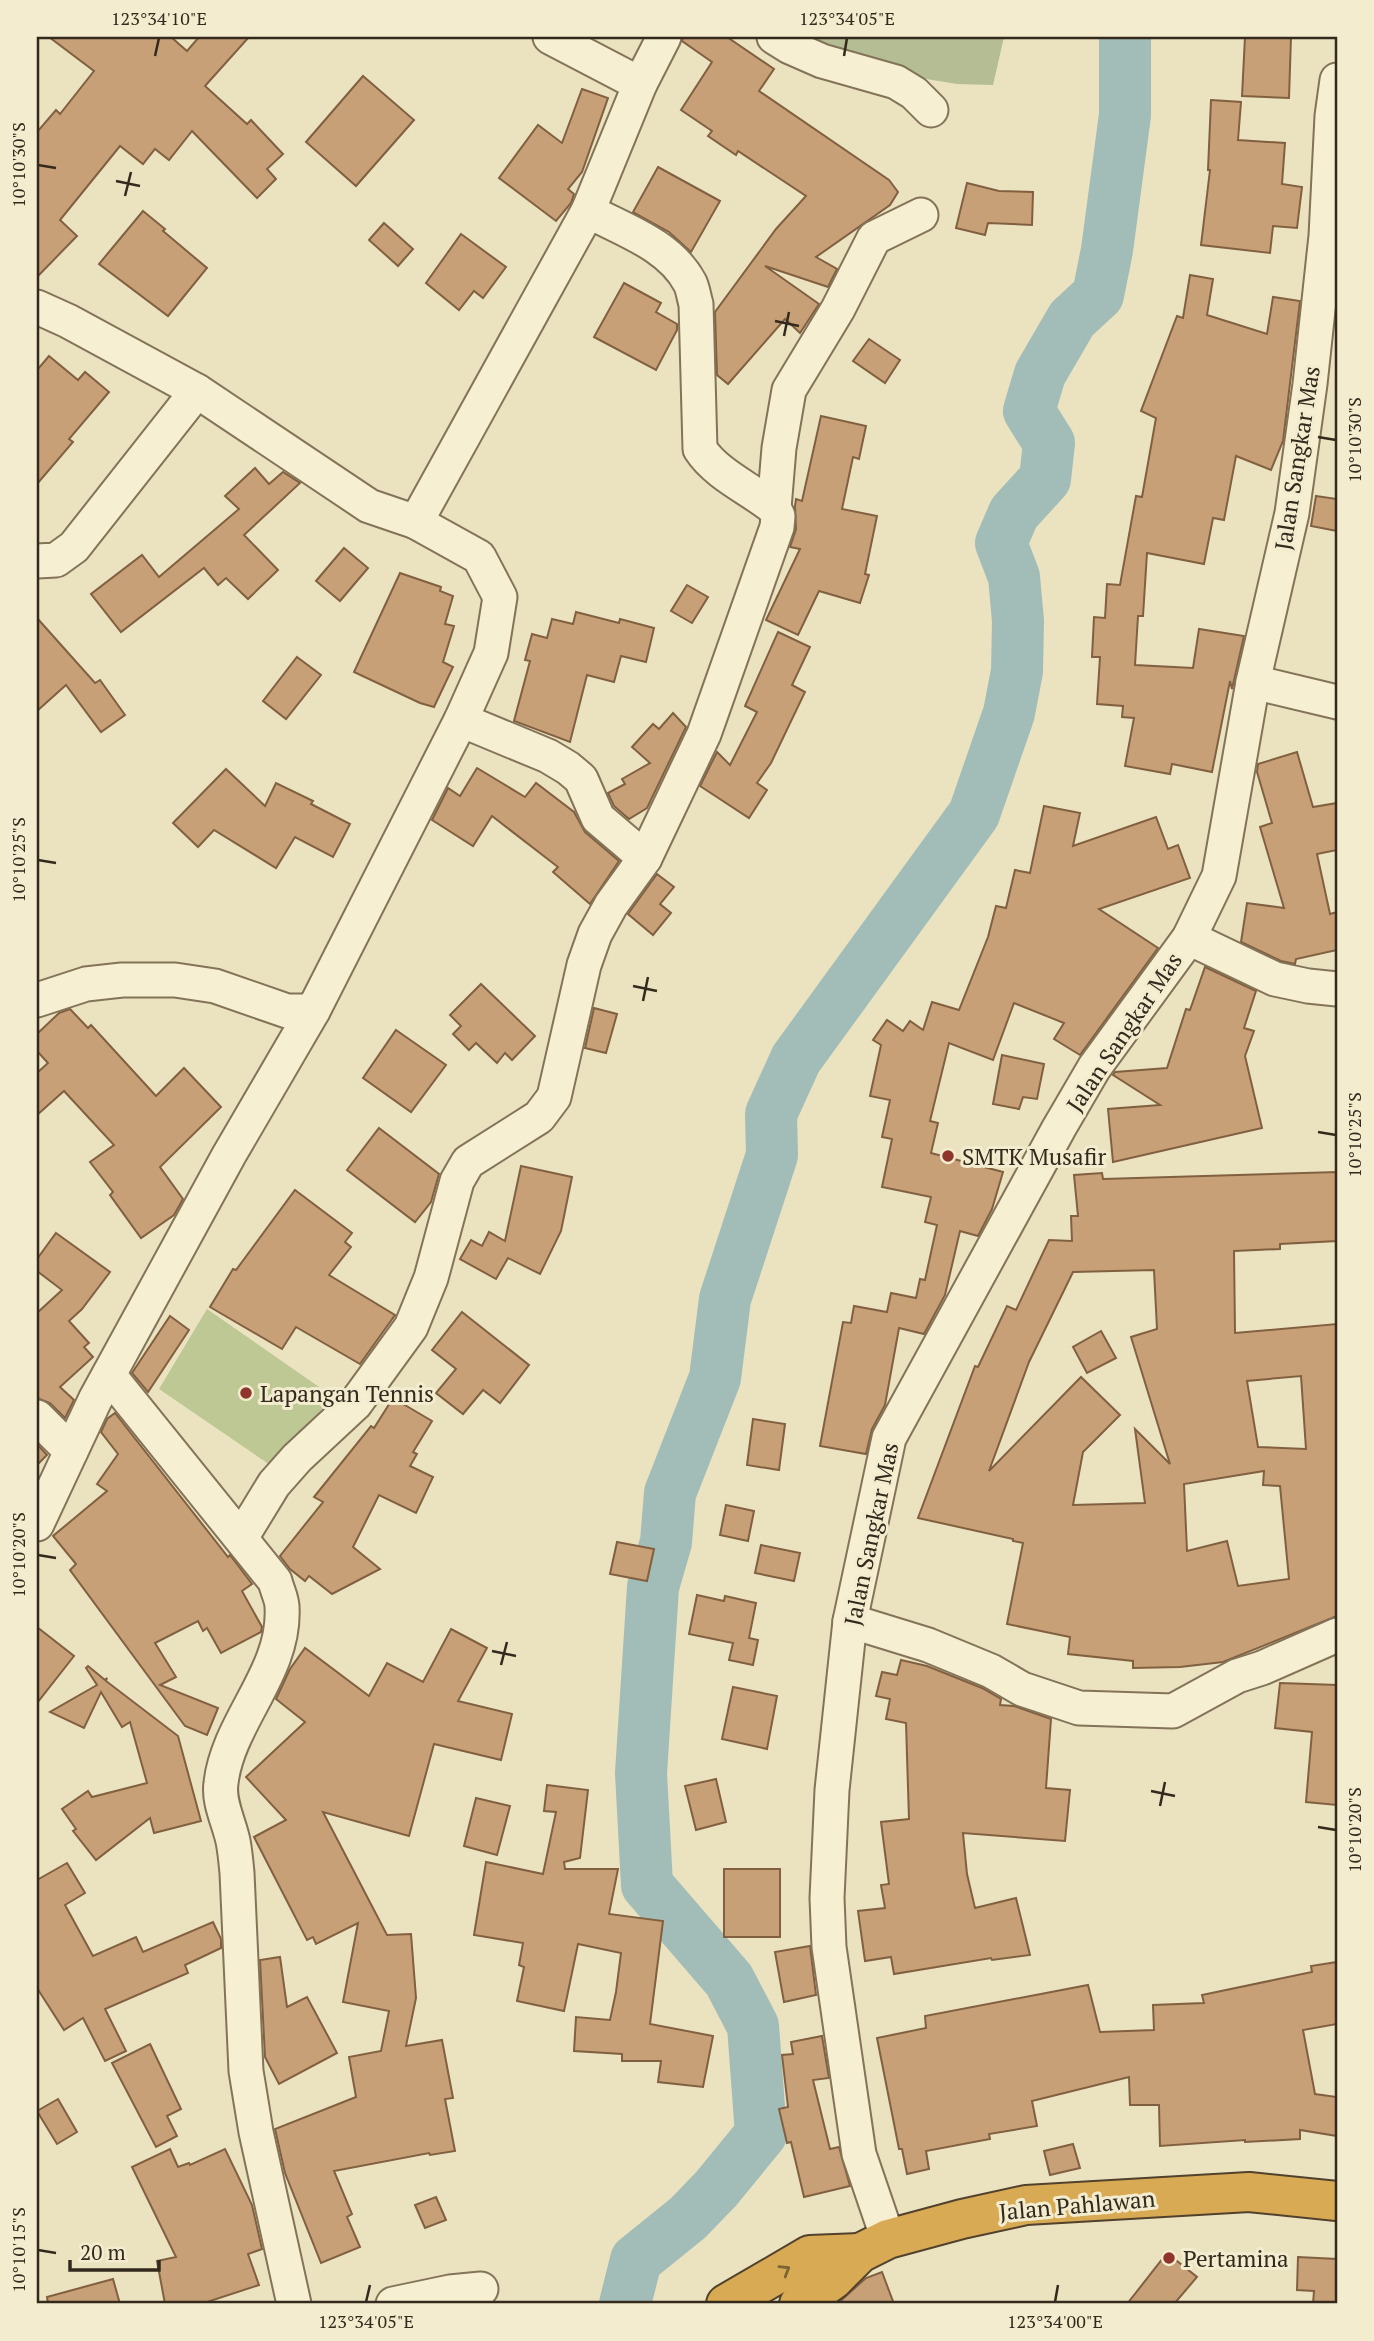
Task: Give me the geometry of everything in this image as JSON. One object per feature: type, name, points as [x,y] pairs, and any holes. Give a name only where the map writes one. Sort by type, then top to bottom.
[{"type":"highway","name":"Jalan Pahlawan","points":[[799,2304],[874,2246],[962,2219],[1027,2206],[1250,2192],[1337,2201]]},
{"type":"highway","points":[[726,2304],[810,2255],[874,2246]]},
{"type":"street","points":[[550,37],[640,84]]},
{"type":"street","points":[[416,522],[588,211],[640,84],[664,37]]},
{"type":"street","points":[[774,37],[822,61],[896,82],[914,93],[932,110]]},
{"type":"street","name":"Jalan Sangkar Mas","points":[[874,2246],[829,1947],[827,1898],[832,1790],[850,1621],[889,1438],[1094,1068],[1189,937],[1219,876],[1253,682],[1292,513],[1326,236],[1332,116],[1337,80]]},
{"type":"street","points":[[241,1538],[274,1484],[297,1458],[355,1404],[411,1327],[430,1278],[457,1181],[468,1162],[539,1117],[554,1097],[584,965],[595,934],[611,905],[645,858],[704,734],[778,527],[778,516],[774,508],[721,471],[706,459],[700,449],[696,304],[690,284],[675,263],[657,246],[588,211]]},
{"type":"street","points":[[774,508],[779,448],[789,390],[838,309],[874,238],[921,215]]},
{"type":"street","points":[[37,307],[68,320],[197,391],[369,506],[416,522],[479,557],[500,597],[491,653],[461,720],[313,1012],[229,1155],[109,1375],[37,1524]]},
{"type":"street","points":[[37,561],[56,560],[74,547],[197,391]]},
{"type":"street","points":[[1253,682],[1337,702]]},
{"type":"street","points":[[461,720],[548,756],[568,768],[581,779],[598,818],[645,858]]},
{"type":"street","points":[[1189,937],[1275,979],[1337,989]]},
{"type":"street","points":[[37,1000],[86,984],[122,980],[176,980],[215,986],[287,1011],[313,1012]]},
{"type":"street","points":[[109,1375],[275,1581],[282,1605],[281,1626],[273,1660],[240,1726],[225,1763],[220,1785],[233,1841],[237,1873],[246,2071],[256,2132],[294,2304]]},
{"type":"street","points":[[37,1417],[71,1451]]},
{"type":"street","points":[[850,1621],[928,1645],[991,1671],[1022,1689],[1079,1708],[1173,1711],[1237,1676],[1262,1668],[1337,1634]]},
{"type":"street","points":[[393,2304],[450,2291],[481,2289]]},
{"type":"green space","points":[[789,37],[1004,37],[993,85],[957,84],[860,68]]},
{"type":"green space","name":"Lapangan Tennis","points":[[207,1309],[332,1396],[276,1469],[159,1389]]},
{"type":"building","points":[[49,37],[171,37],[187,51],[199,37],[249,37],[205,86],[247,124],[251,120],[283,154],[267,169],[276,179],[257,198],[192,131],[169,160],[155,149],[143,164],[120,146],[60,220],[77,236],[37,277],[37,132],[56,110],[60,114],[94,71]]},
{"type":"building","points":[[683,37],[727,37],[774,69],[759,91],[889,180],[898,192],[890,205],[816,257],[837,269],[828,287],[765,266],[819,304],[800,333],[785,319],[728,384],[717,375],[715,312],[776,229],[806,196],[738,151],[736,155],[708,136],[712,131],[681,110],[712,62],[682,41]]},
{"type":"building","points":[[1245,37],[1291,37],[1289,98],[1242,96]]},
{"type":"building","points":[[363,76],[414,120],[356,186],[306,142]]},
{"type":"building","points":[[582,89],[608,98],[582,172],[568,189],[574,194],[571,203],[556,221],[499,178],[538,125],[562,143]]},
{"type":"building","points":[[1211,100],[1241,102],[1238,140],[1285,143],[1282,184],[1302,187],[1297,228],[1273,226],[1270,253],[1201,245],[1210,170]]},
{"type":"building","points":[[658,167],[720,201],[691,252],[669,232],[633,212]]},
{"type":"building","points":[[967,183],[999,191],[1033,192],[1032,225],[988,223],[985,235],[956,228]]},
{"type":"building","points":[[143,211],[207,268],[168,316],[99,264]]},
{"type":"building","points":[[384,223],[413,249],[398,266],[369,240]]},
{"type":"building","points":[[461,234],[506,267],[483,298],[474,291],[459,310],[426,283]]},
{"type":"building","points":[[1190,275],[1213,279],[1207,315],[1267,334],[1273,297],[1300,301],[1283,441],[1271,470],[1236,456],[1224,520],[1213,518],[1204,564],[1147,553],[1143,616],[1138,616],[1135,665],[1193,668],[1199,629],[1244,636],[1232,689],[1230,681],[1212,772],[1172,764],[1170,774],[1125,766],[1134,718],[1122,717],[1123,706],[1097,704],[1100,657],[1092,657],[1094,617],[1105,618],[1107,584],[1120,585],[1136,496],[1142,497],[1156,418],[1141,411],[1177,316],[1183,318]]},
{"type":"building","points":[[624,283],[661,303],[656,312],[677,324],[677,330],[656,370],[594,337]]},
{"type":"building","points":[[869,339],[900,360],[885,383],[853,361]]},
{"type":"building","points":[[49,356],[78,380],[85,372],[109,392],[69,439],[73,442],[37,484],[37,370]]},
{"type":"building","points":[[821,416],[866,426],[859,459],[853,457],[842,509],[877,516],[865,574],[869,575],[860,603],[819,591],[798,635],[766,620],[800,549],[790,547],[796,529],[796,499],[802,501]]},
{"type":"building","points":[[255,468],[269,484],[283,472],[300,483],[244,535],[278,570],[248,599],[226,578],[218,585],[204,568],[121,632],[91,594],[142,555],[159,577],[239,509],[225,496]]},
{"type":"building","points":[[1316,496],[1337,499],[1337,531],[1311,526]]},
{"type":"building","points":[[344,548],[368,568],[340,601],[316,581]]},
{"type":"building","points":[[400,573],[441,587],[440,591],[453,596],[445,624],[454,626],[443,662],[453,667],[434,707],[354,672]]},
{"type":"building","points":[[687,585],[708,597],[692,623],[671,611]]},
{"type":"building","points":[[576,612],[619,623],[620,619],[654,628],[646,662],[621,656],[614,682],[587,675],[570,742],[514,721],[530,661],[525,660],[532,634],[547,638],[552,619],[573,624]]},
{"type":"building","points":[[37,618],[95,683],[100,680],[125,715],[101,732],[66,685],[37,711]]},
{"type":"building","points":[[778,632],[810,647],[792,685],[805,692],[771,763],[757,783],[767,790],[749,818],[700,786],[717,752],[730,765],[757,712],[745,706]]},
{"type":"building","points":[[297,657],[321,675],[286,719],[263,701]]},
{"type":"building","points":[[673,713],[686,727],[647,808],[629,819],[614,806],[608,793],[625,784],[622,779],[650,763],[632,747],[653,724],[659,729]]},
{"type":"building","points":[[1297,752],[1313,807],[1337,803],[1337,850],[1317,854],[1330,914],[1337,912],[1337,950],[1296,959],[1295,964],[1281,961],[1241,942],[1247,903],[1284,908],[1260,827],[1272,823],[1257,772],[1258,764]]},
{"type":"building","points":[[477,768],[525,797],[536,783],[574,812],[585,832],[619,861],[590,904],[553,872],[558,867],[492,816],[473,846],[432,820],[448,788],[460,796]]},
{"type":"building","points":[[226,769],[265,806],[276,783],[313,801],[311,804],[350,824],[333,857],[295,837],[276,868],[214,830],[198,847],[173,823]]},
{"type":"building","points":[[1044,806],[1080,813],[1073,846],[1156,817],[1168,849],[1178,845],[1190,878],[1099,909],[1158,948],[1080,1055],[1054,1039],[1064,1023],[1014,1003],[993,1060],[949,1043],[930,1121],[938,1123],[931,1153],[1003,1172],[992,1209],[978,1236],[960,1231],[945,1295],[924,1334],[899,1328],[885,1405],[872,1429],[866,1454],[820,1446],[843,1322],[851,1323],[854,1306],[887,1312],[891,1293],[916,1298],[920,1279],[925,1280],[937,1225],[925,1222],[931,1197],[882,1187],[892,1139],[882,1137],[890,1100],[870,1096],[881,1045],[873,1040],[887,1020],[903,1031],[910,1021],[923,1030],[932,1002],[959,1010],[988,937],[996,906],[1006,908],[1015,870],[1030,873]]},
{"type":"building","points":[[657,874],[674,887],[660,904],[671,913],[653,935],[628,914]]},
{"type":"building","points":[[1205,967],[1256,991],[1244,1028],[1254,1031],[1245,1056],[1262,1128],[1113,1162],[1108,1109],[1160,1105],[1113,1075],[1115,1072],[1167,1068],[1186,1009],[1190,1010]]},
{"type":"building","points":[[481,984],[535,1036],[512,1060],[505,1053],[497,1063],[476,1043],[469,1050],[453,1034],[461,1026],[450,1015]]},
{"type":"building","points":[[594,1008],[617,1014],[606,1053],[585,1048]]},
{"type":"building","points":[[70,1009],[88,1028],[91,1025],[156,1096],[184,1068],[221,1107],[160,1167],[183,1199],[174,1215],[141,1238],[110,1195],[113,1192],[90,1162],[114,1145],[64,1091],[37,1115],[37,1073],[48,1063],[37,1051],[37,1034],[59,1013]]},
{"type":"building","points":[[396,1030],[446,1065],[411,1112],[363,1078]]},
{"type":"building","points":[[1002,1055],[1044,1064],[1037,1099],[1023,1097],[1019,1109],[993,1104]]},
{"type":"building","points":[[379,1128],[439,1174],[431,1202],[415,1222],[347,1170]]},
{"type":"building","points":[[521,1166],[572,1177],[561,1231],[540,1274],[508,1258],[496,1279],[460,1259],[471,1240],[482,1246],[489,1232],[505,1241]]},
{"type":"building","points":[[1337,1172],[1337,1241],[1280,1244],[1280,1249],[1234,1251],[1235,1333],[1337,1324],[1337,1616],[1223,1662],[1180,1667],[1133,1668],[1133,1661],[1068,1654],[1070,1637],[1007,1624],[1023,1543],[918,1518],[975,1366],[978,1367],[1007,1306],[1016,1310],[1049,1240],[1072,1241],[1071,1216],[1078,1216],[1074,1175],[1102,1173],[1103,1179]],"holes":[[[1154,1270],[1157,1329],[1131,1337],[1170,1464],[1135,1429],[1145,1503],[1073,1505],[1083,1452],[1120,1415],[1081,1377],[989,1471],[1029,1362],[1073,1272]],[[1301,1376],[1306,1449],[1258,1447],[1247,1381]],[[1264,1471],[1263,1485],[1280,1486],[1289,1579],[1238,1586],[1227,1541],[1187,1551],[1184,1484]]]},
{"type":"building","points":[[295,1190],[352,1233],[345,1242],[351,1247],[329,1275],[395,1315],[360,1364],[296,1327],[282,1349],[210,1307],[233,1269],[236,1270]]},
{"type":"building","points":[[56,1233],[110,1272],[82,1309],[69,1321],[89,1343],[84,1347],[93,1357],[60,1387],[74,1400],[65,1418],[50,1403],[37,1398],[37,1313],[62,1290],[37,1271],[37,1259]]},
{"type":"building","points":[[462,1312],[529,1365],[500,1403],[483,1390],[463,1414],[436,1393],[456,1369],[432,1350]]},
{"type":"building","points":[[170,1316],[189,1330],[148,1392],[132,1373]]},
{"type":"building","points":[[1101,1331],[1116,1358],[1087,1373],[1073,1347]]},
{"type":"building","points":[[393,1398],[432,1421],[413,1452],[417,1454],[410,1466],[433,1477],[416,1513],[379,1495],[353,1547],[380,1569],[332,1594],[309,1576],[305,1581],[290,1569],[280,1556],[323,1502],[314,1497],[371,1426],[374,1428]]},
{"type":"building","points":[[115,1413],[252,1584],[242,1591],[262,1627],[261,1632],[221,1653],[207,1628],[203,1631],[198,1621],[155,1643],[176,1677],[160,1685],[218,1708],[207,1735],[185,1726],[70,1570],[76,1564],[53,1536],[107,1491],[97,1484],[118,1454],[101,1432],[107,1419]]},
{"type":"building","points":[[753,1419],[785,1424],[779,1470],[747,1465]]},
{"type":"building","points":[[37,1444],[47,1455],[37,1465]]},
{"type":"building","points":[[726,1505],[754,1511],[748,1541],[720,1535]]},
{"type":"building","points":[[617,1542],[654,1549],[647,1581],[610,1574]]},
{"type":"building","points":[[761,1545],[800,1553],[794,1581],[755,1573]]},
{"type":"building","points":[[697,1595],[724,1601],[725,1596],[756,1603],[749,1638],[758,1640],[753,1665],[729,1660],[733,1643],[689,1634]]},
{"type":"building","points":[[37,1627],[74,1656],[37,1703]]},
{"type":"building","points":[[451,1629],[487,1648],[458,1701],[512,1714],[501,1760],[434,1744],[409,1836],[323,1812],[387,1935],[411,1934],[416,1998],[406,2046],[442,2040],[453,2098],[445,2099],[455,2151],[429,2153],[334,2171],[352,2214],[347,2217],[360,2247],[321,2263],[285,2173],[275,2129],[356,2097],[349,2057],[381,2051],[389,2011],[343,2002],[358,1923],[316,1944],[313,1937],[307,1940],[254,1837],[286,1820],[246,1777],[305,1722],[276,1699],[290,1669],[305,1648],[369,1696],[387,1663],[423,1682]]},
{"type":"building","points":[[901,1660],[927,1666],[982,1688],[1001,1699],[1000,1705],[1014,1706],[1051,1719],[1046,1788],[1070,1790],[1065,1841],[963,1833],[967,1874],[975,1908],[1016,1898],[1030,1955],[991,1958],[894,1974],[891,1957],[865,1961],[858,1911],[885,1908],[881,1885],[889,1884],[881,1822],[909,1819],[906,1723],[886,1719],[890,1699],[876,1696],[882,1672],[897,1675]]},
{"type":"building","points":[[88,1666],[105,1680],[107,1678],[106,1681],[178,1736],[201,1821],[154,1833],[150,1818],[96,1860],[73,1831],[76,1829],[62,1809],[88,1791],[92,1797],[147,1783],[130,1722],[122,1727],[101,1692],[84,1728],[50,1712],[97,1685],[86,1668]]},
{"type":"building","points":[[1280,1683],[1337,1685],[1337,1805],[1306,1802],[1312,1732],[1275,1728]]},
{"type":"building","points":[[733,1687],[777,1696],[767,1749],[722,1739]]},
{"type":"building","points":[[716,1779],[726,1822],[696,1830],[685,1786]]},
{"type":"building","points":[[547,1785],[588,1790],[580,1858],[564,1862],[565,1869],[618,1869],[609,1914],[663,1921],[650,2024],[713,2036],[703,2087],[658,2082],[661,2061],[622,2061],[622,2054],[574,2051],[576,2017],[610,2020],[621,1953],[578,1944],[564,2011],[517,2001],[524,1967],[519,1965],[523,1943],[474,1935],[486,1862],[543,1874],[556,1812],[544,1811]]},
{"type":"building","points":[[476,1798],[510,1806],[497,1855],[464,1846]]},
{"type":"building","points":[[67,1863],[85,1893],[65,1905],[93,1956],[136,1937],[143,1952],[213,1922],[221,1939],[221,1948],[185,1965],[188,1973],[105,2009],[126,2051],[105,2061],[83,2018],[64,2030],[37,1988],[37,1880]]},
{"type":"building","points":[[724,1869],[780,1869],[780,1937],[724,1937]]},
{"type":"building","points":[[810,1946],[816,1995],[784,2002],[775,1952]]},
{"type":"building","points":[[280,1957],[287,2007],[307,1997],[337,2053],[279,2084],[265,2057],[260,1960]]},
{"type":"building","points":[[1337,1962],[1337,2024],[1303,2030],[1315,2094],[1337,2097],[1337,2136],[1300,2130],[1300,2139],[1160,2146],[1159,2105],[1130,2105],[1129,2077],[1032,2101],[1037,2126],[989,2134],[990,2139],[926,2151],[929,2169],[907,2174],[902,2149],[899,2149],[877,2038],[926,2028],[925,2016],[1088,1985],[1100,2032],[1154,2030],[1153,2005],[1204,2003],[1202,1995],[1312,1972],[1311,1966]]},
{"type":"building","points":[[822,2036],[829,2078],[813,2080],[830,2149],[839,2147],[850,2186],[804,2197],[791,2142],[787,2143],[779,2109],[788,2107],[782,2055],[793,2054],[791,2042]]},
{"type":"building","points":[[150,2044],[181,2109],[167,2116],[177,2136],[156,2147],[112,2063]]},
{"type":"building","points":[[58,2099],[77,2132],[57,2144],[37,2111]]},
{"type":"building","points":[[1073,2144],[1080,2168],[1050,2175],[1044,2151]]},
{"type":"building","points":[[170,2149],[178,2167],[189,2163],[190,2165],[225,2149],[252,2205],[262,2249],[248,2254],[259,2285],[201,2304],[165,2304],[157,2261],[176,2257],[132,2167]]},
{"type":"building","points":[[436,2197],[446,2220],[425,2228],[415,2205]]},
{"type":"building","points":[[1167,2253],[1197,2277],[1174,2304],[1127,2304]]},
{"type":"building","points":[[1298,2257],[1337,2259],[1337,2304],[1313,2304],[1314,2291],[1297,2290]]},
{"type":"building","points":[[882,2272],[894,2304],[837,2304],[866,2278]]},
{"type":"building","points":[[113,2279],[120,2304],[48,2304],[47,2297]]},
{"type":"waterway","points":[[625,2304],[636,2260],[688,2218],[716,2189],[761,2134],[753,2026],[729,1980],[647,1885],[641,1773],[653,1587],[666,1542],[670,1493],[715,1378],[725,1299],[772,1155],[771,1114],[796,1059],[974,814],[1009,713],[1017,671],[1018,621],[1014,577],[1001,543],[1014,513],[1045,479],[1049,443],[1029,411],[1040,374],[1072,319],[1098,295],[1107,250],[1125,115],[1125,37]]},
{"type":"place","name":"SMTK Musafir","points":[[948,1156]]},
{"type":"place","name":"Lapangan Tennis","points":[[246,1393]]},
{"type":"place","name":"Pertamina","points":[[1169,2258]]}]
